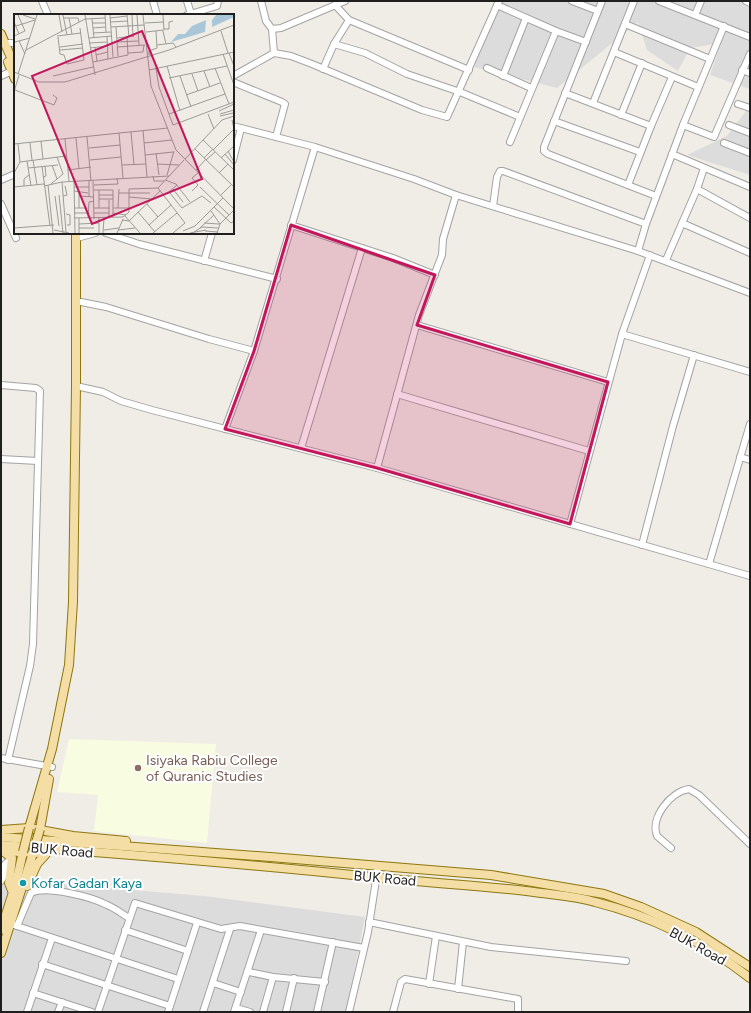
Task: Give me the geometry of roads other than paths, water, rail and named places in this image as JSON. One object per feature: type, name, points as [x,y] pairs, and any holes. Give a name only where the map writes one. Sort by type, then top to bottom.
[{"type":"main road","points":[[1,34],[3,45],[14,72]]},
{"type":"main road","points":[[1,953],[14,925],[17,894],[29,828],[50,767],[74,666],[78,602],[77,492],[81,302],[79,235]]},
{"type":"main road","points":[[79,235],[79,386]]},
{"type":"main road","points":[[1,930],[33,853],[40,829],[50,767]]},
{"type":"main road","points":[[1,830],[29,828],[40,829],[73,836],[180,846],[189,851]]},
{"type":"main road","name":"BUK Road","points":[[1,838],[491,875],[604,894],[641,907],[696,932],[750,967]]},
{"type":"main road","points":[[2,849],[46,854],[188,862],[199,861]]},
{"type":"main road","points":[[2,849],[12,858],[9,883],[17,894]]},
{"type":"main road","name":"BUK Road","points":[[2,849],[199,861],[511,889],[593,901],[657,924],[690,939],[727,960],[750,978]]},
{"type":"main road","points":[[17,894],[28,885],[37,864],[46,854]]},
{"type":"street","points":[[42,1],[48,14]]},
{"type":"street","points":[[153,1],[157,14]]},
{"type":"street","points":[[187,1],[189,14],[217,6],[218,1]]},
{"type":"street","points":[[261,1],[266,21],[272,29],[274,53]]},
{"type":"street","points":[[272,29],[276,30],[345,1]]},
{"type":"street","points":[[572,1],[598,11]]},
{"type":"street","points":[[602,1],[554,121],[544,151],[548,154],[656,196]]},
{"type":"street","points":[[594,103],[634,1]]},
{"type":"street","points":[[659,1],[667,2],[750,37]]},
{"type":"street","points":[[695,15],[701,1]]},
{"type":"street","points":[[746,1],[750,2]]},
{"type":"street","points":[[234,75],[274,53],[291,56],[389,97],[446,117],[450,115],[498,3],[526,18],[586,42]]},
{"type":"street","points":[[335,5],[348,20],[470,70]]},
{"type":"street","points":[[503,76],[526,18]]},
{"type":"street","points":[[323,69],[334,44],[348,20]]},
{"type":"street","points":[[625,24],[710,59]]},
{"type":"street","points":[[638,251],[646,224],[672,154],[724,26]]},
{"type":"street","points":[[510,142],[531,88],[556,31]]},
{"type":"street","points":[[3,45],[14,43]]},
{"type":"street","points":[[334,44],[365,53],[407,74],[460,92],[520,116]]},
{"type":"street","points":[[614,52],[698,87]]},
{"type":"street","points":[[683,126],[714,137],[750,54]]},
{"type":"street","points":[[621,115],[642,63]]},
{"type":"street","points":[[487,68],[531,88]]},
{"type":"street","points":[[742,70],[750,73]]},
{"type":"street","points":[[1,76],[14,72]]},
{"type":"street","points":[[628,185],[650,126],[672,76]]},
{"type":"street","points":[[234,82],[284,104],[276,137]]},
{"type":"street","points":[[565,93],[650,126]]},
{"type":"street","points":[[738,104],[750,108]]},
{"type":"street","points":[[554,121],[640,152]]},
{"type":"street","points":[[729,125],[750,133]]},
{"type":"street","points":[[234,126],[315,147],[414,179],[456,195],[666,260],[750,293]]},
{"type":"street","points":[[234,156],[241,128]]},
{"type":"street","points":[[724,143],[750,153]]},
{"type":"street","points":[[226,429],[254,351],[277,279],[291,225],[315,147]]},
{"type":"street","points":[[672,154],[750,187]]},
{"type":"street","points":[[666,260],[697,190],[704,168]]},
{"type":"street","points":[[493,206],[497,177],[500,171],[503,171],[646,224]]},
{"type":"street","points":[[1,180],[14,174]]},
{"type":"street","points":[[697,190],[750,218]]},
{"type":"street","points":[[377,468],[417,325],[442,255],[443,239],[456,195]]},
{"type":"street","points":[[1,204],[14,233]]},
{"type":"street","points":[[682,223],[750,253]]},
{"type":"street","points":[[291,225],[362,248],[435,275]]},
{"type":"street","points":[[14,234],[16,238]]},
{"type":"street","points":[[109,234],[139,244],[277,279]]},
{"type":"street","points":[[204,261],[212,234]]},
{"type":"street","points":[[301,448],[362,248]]},
{"type":"street","points":[[570,524],[622,334],[650,255]]},
{"type":"street","points":[[81,302],[106,307],[209,339],[254,351]]},
{"type":"street","points":[[417,325],[608,382]]},
{"type":"street","points":[[622,334],[750,372]]},
{"type":"street","points":[[642,545],[673,426],[694,355]]},
{"type":"street","points":[[1,386],[36,388],[40,391],[33,644],[30,666],[8,760]]},
{"type":"street","points":[[79,386],[133,404],[377,468],[750,576]]},
{"type":"street","points":[[397,394],[589,451]]},
{"type":"street","points":[[709,564],[750,424]]},
{"type":"street","points":[[740,457],[750,460]]},
{"type":"street","points":[[1,458],[38,461]]},
{"type":"street","points":[[1,758],[50,767]]},
{"type":"street","points":[[671,848],[657,836],[655,822],[665,804],[689,789],[699,795],[750,844]]},
{"type":"street","points":[[1,881],[4,876],[5,864],[12,858]]},
{"type":"street","points":[[349,1012],[364,948],[378,867]]},
{"type":"street","points":[[129,918],[107,904],[43,890],[31,893],[14,925],[178,979]]},
{"type":"street","points":[[98,1012],[135,903],[197,923],[221,929],[230,929],[240,926],[364,948]]},
{"type":"street","points":[[369,922],[491,947],[626,961]]},
{"type":"street","points":[[42,964],[169,1009],[197,923]]},
{"type":"street","points":[[203,1012],[230,929]]},
{"type":"street","points":[[125,930],[188,951]]},
{"type":"street","points":[[250,1012],[235,1010],[249,972],[261,930]]},
{"type":"street","points":[[429,984],[436,936]]},
{"type":"street","points":[[27,1012],[52,938]]},
{"type":"street","points":[[317,1012],[333,942]]},
{"type":"street","points":[[458,989],[463,942]]},
{"type":"street","points":[[249,972],[273,977],[325,982]]},
{"type":"street","points":[[263,1012],[273,977]]},
{"type":"street","points":[[286,1012],[294,978]]},
{"type":"street","points":[[393,1012],[402,980],[518,999],[518,1012]]},
{"type":"street","points":[[213,983],[241,992]]},
{"type":"street","points":[[33,993],[90,1012]]},
{"type":"street","points":[[58,1012],[62,1002]]},
{"type":"place","name":"Isiyaka Rabiu College of Quranic Studies","points":[[138,768]]},
{"type":"place","name":"Kofar Gadan Kaya","points":[[23,883]]}]
